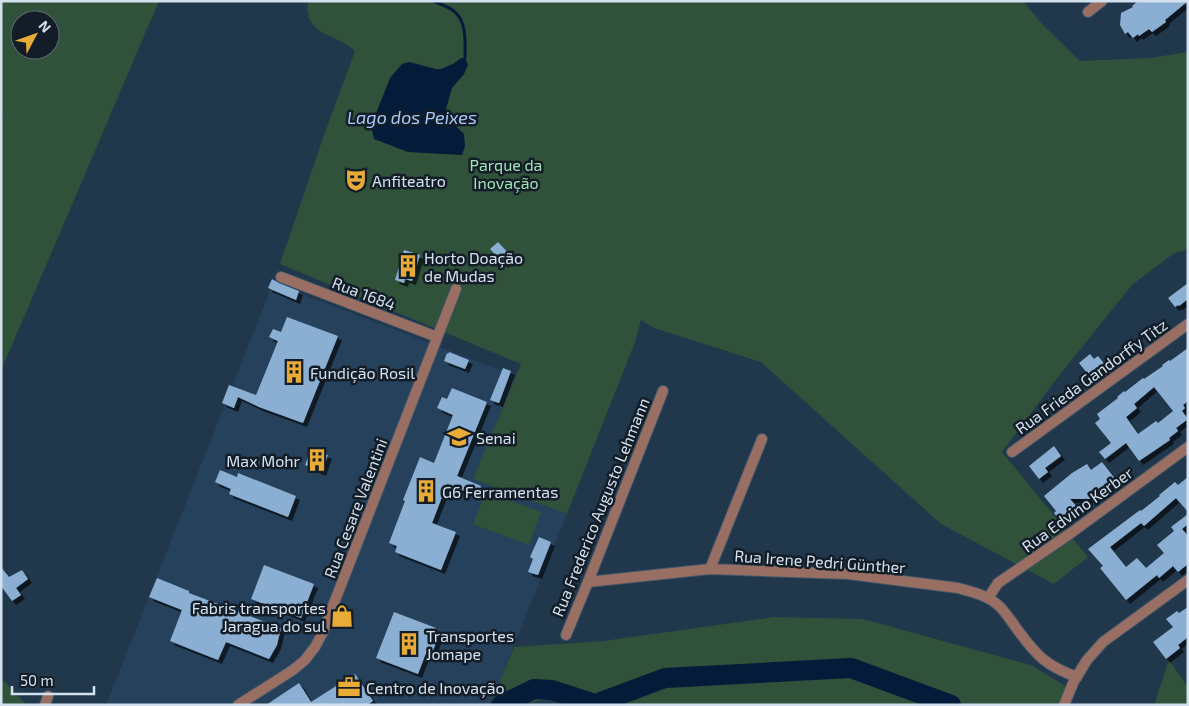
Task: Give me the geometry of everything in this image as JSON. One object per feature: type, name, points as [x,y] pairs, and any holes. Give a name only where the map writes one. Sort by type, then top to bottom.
[{"type":"street","points":[[1088,12],[1102,1]]},
{"type":"street","name":"Rua 1684","points":[[281,277],[437,337]]},
{"type":"street","name":"Rua Cesare Valentini","points":[[238,705],[293,670],[316,647],[456,289]]},
{"type":"street","name":"Rua Frieda Gandorffy Titz","points":[[1012,452],[1188,324]]},
{"type":"street","name":"Rua Frederico Augusto Lehmann","points":[[566,635],[662,391]]},
{"type":"street","points":[[710,569],[762,439]]},
{"type":"street","name":"Rua Edvino Kerber","points":[[988,598],[998,583],[1071,533],[1188,447]]},
{"type":"street","name":"Rua Irene Pedri Günther","points":[[588,582],[710,569],[848,574],[958,588],[988,598],[998,605],[1040,658],[1061,672],[1076,677]]},
{"type":"street","points":[[1064,705],[1076,677],[1087,660],[1103,642],[1188,580]]},
{"type":"shaded area","points":[[273,283],[516,376],[474,479],[567,514],[490,705],[106,705]]},
{"type":"green space","points":[[1,1],[159,1],[1,371],[1,120],[3,114],[1,113]]},
{"type":"green space","name":"Parque da Inovação","points":[[308,1],[1023,1],[1043,25],[1080,61],[1149,58],[1188,52],[1188,249],[1173,254],[1132,285],[1058,377],[1002,452],[1088,557],[1054,584],[941,524],[761,362],[654,328],[641,320],[635,342],[567,514],[473,479],[521,364],[280,264],[355,51],[346,44],[322,33],[313,25],[308,13]]},
{"type":"green space","points":[[486,491],[541,512],[529,545],[473,524]]},
{"type":"green space","points":[[774,617],[863,619],[1031,665],[1067,687],[1058,705],[565,705],[565,701],[547,699],[521,705],[490,705],[514,647],[603,641]]},
{"type":"green space","points":[[1169,660],[1188,687],[1188,705],[1154,705]]},
{"type":"green space","points":[[1,678],[25,703],[23,705],[1,705]]},
{"type":"water","name":"Lago dos Peixes","points":[[461,58],[465,58],[468,65],[464,74],[452,88],[446,109],[455,125],[464,134],[465,146],[462,155],[408,152],[374,139],[371,126],[390,78],[402,64],[409,62],[441,69]]},
{"type":"building","points":[[1138,1],[1188,1],[1165,20],[1166,22],[1152,32],[1149,29],[1133,38],[1128,32],[1125,34],[1120,25],[1121,13],[1133,7]]},
{"type":"building","points":[[498,242],[512,257],[504,264],[490,249]]},
{"type":"building","name":"Horto Doação de Mudas","points":[[404,250],[420,255],[412,281],[405,279],[404,283],[395,280]]},
{"type":"building","points":[[272,279],[299,291],[296,300],[268,288]]},
{"type":"building","points":[[1188,283],[1188,299],[1175,307],[1168,298]]},
{"type":"building","name":"Fundição Rosil","points":[[287,317],[338,336],[303,423],[238,397],[234,408],[222,403],[229,385],[256,395],[278,341],[269,337],[273,329],[281,332]]},
{"type":"building","points":[[1188,348],[1188,401],[1183,405],[1185,408],[1182,411],[1188,419],[1176,428],[1178,431],[1169,438],[1170,440],[1139,461],[1126,443],[1105,459],[1099,452],[1111,443],[1095,423],[1100,419],[1097,414],[1124,391]],"holes":[[[1154,387],[1173,411],[1158,423],[1156,421],[1138,434],[1126,417],[1137,408],[1134,404]]]},
{"type":"building","points":[[449,352],[469,360],[465,369],[444,361]]},
{"type":"building","points":[[1090,354],[1094,359],[1098,356],[1111,372],[1093,385],[1079,363]]},
{"type":"building","points":[[503,368],[511,371],[499,403],[490,400]]},
{"type":"building","points":[[452,388],[487,402],[457,476],[481,486],[477,496],[447,484],[432,523],[456,532],[441,570],[395,552],[397,546],[389,543],[420,457],[434,463],[453,415],[437,408],[442,397],[447,399]]},
{"type":"building","points":[[1054,446],[1061,456],[1045,468],[1048,472],[1039,479],[1029,466]]},
{"type":"building","name":"Max Mohr","points":[[311,449],[328,455],[322,472],[305,465]]},
{"type":"building","points":[[1102,462],[1116,480],[1092,499],[1070,499],[1078,508],[1060,521],[1054,513],[1056,511],[1044,496],[1072,473],[1087,464],[1091,470]]},
{"type":"building","points":[[220,470],[237,477],[238,473],[296,496],[288,517],[229,494],[231,489],[215,482]]},
{"type":"building","points":[[1188,477],[1188,512],[1176,498],[1144,526],[1141,523],[1110,547],[1126,567],[1137,558],[1146,568],[1164,553],[1157,545],[1174,531],[1171,527],[1188,514],[1188,524],[1182,529],[1188,536],[1188,564],[1178,572],[1173,566],[1159,578],[1157,575],[1126,600],[1100,568],[1103,566],[1088,549],[1141,511],[1175,482],[1178,485]]},
{"type":"building","points":[[539,537],[551,542],[538,575],[528,572],[533,559],[530,557]]},
{"type":"building","points":[[264,565],[314,584],[301,618],[251,599]]},
{"type":"building","points":[[1,567],[9,577],[22,570],[28,579],[16,588],[21,595],[12,601],[1,586]]},
{"type":"building","points":[[157,578],[189,591],[189,593],[281,628],[277,645],[269,659],[226,642],[218,660],[170,641],[182,610],[149,597]]},
{"type":"building","points":[[1188,607],[1188,637],[1178,645],[1180,648],[1166,659],[1153,642],[1173,627],[1166,619],[1177,611],[1179,613]]},
{"type":"building","name":"Transportes Jomape","points":[[394,612],[436,628],[433,634],[439,636],[431,655],[426,653],[418,674],[376,658]]},
{"type":"building","name":"Centro de Inovação","points":[[355,674],[373,701],[367,705],[266,705],[299,683],[311,702]]},
{"type":"waterway","points":[[433,1],[450,9],[459,16],[465,39],[465,58]]},
{"type":"waterway","points":[[501,705],[534,689],[552,690],[595,704],[665,678],[851,668],[951,705]]},
{"type":"place","name":"Anfiteatro","points":[[356,180]]},
{"type":"place","name":"Horto Doação de Mudas","points":[[408,266]]},
{"type":"place","name":"Fundição Rosil","points":[[294,372]]},
{"type":"place","name":"Senai","points":[[459,437]]},
{"type":"place","name":"Max Mohr","points":[[317,460]]},
{"type":"place","name":"G6 Ferramentas","points":[[426,491]]},
{"type":"place","name":"Fabris transportes Jaragua do sul","points":[[342,616]]},
{"type":"place","name":"Transportes Jomape","points":[[409,644]]},
{"type":"place","name":"Centro de Inovação","points":[[349,687]]}]
